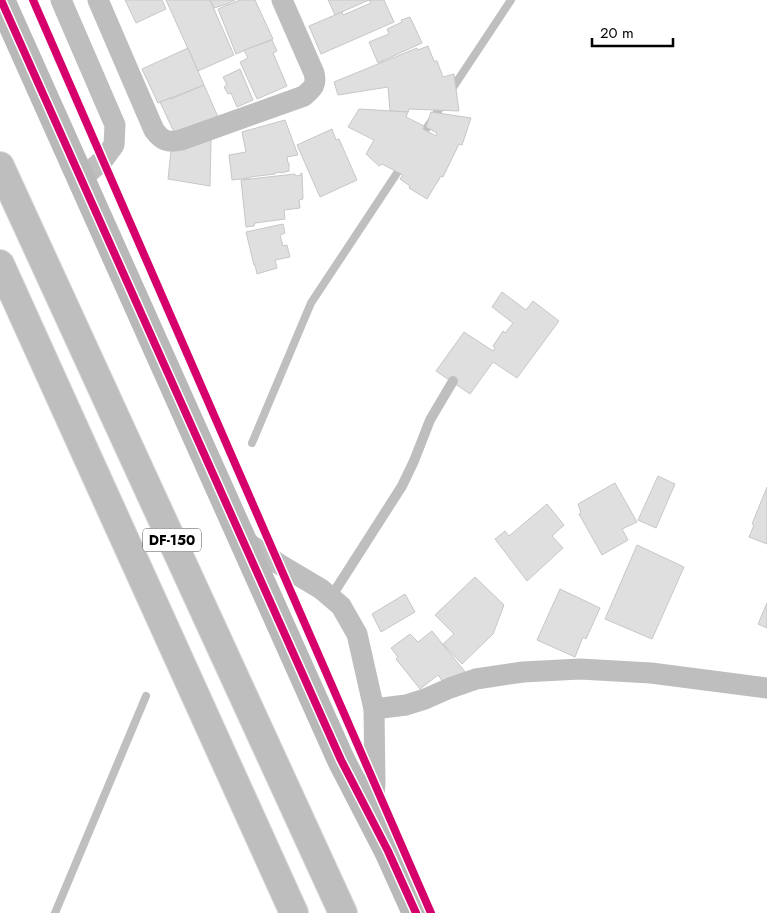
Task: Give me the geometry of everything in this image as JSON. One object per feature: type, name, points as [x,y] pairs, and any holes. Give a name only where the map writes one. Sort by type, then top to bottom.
[{"type":"main road","name":"DF-150","points":[[0,166],[343,913]]},
{"type":"main road","name":"DF-150","points":[[0,264],[294,913]]},
{"type":"street","points":[[1,0],[342,760],[388,851],[416,913]]},
{"type":"street","points":[[61,0],[115,125],[114,145],[103,160],[81,179]]},
{"type":"street","points":[[98,0],[154,130],[165,140],[173,142],[304,96],[312,89],[316,80],[314,73],[282,0]]},
{"type":"street","points":[[89,67],[121,52]]},
{"type":"street","points":[[242,539],[331,597],[341,606],[357,634],[374,709],[375,784],[372,819]]},
{"type":"street","points":[[374,709],[406,705],[476,679],[523,672],[580,669],[651,673],[767,688]]},
{"type":"lane","points":[[331,597],[402,486],[430,420],[452,381]]},
{"type":"building","points":[[125,0],[162,0],[166,9],[136,23]]},
{"type":"building","points":[[166,0],[210,0],[234,55],[198,71]]},
{"type":"building","points":[[210,0],[235,0],[214,8]]},
{"type":"building","points":[[240,0],[255,0],[273,39],[236,54],[218,9]]},
{"type":"building","points":[[328,0],[369,0],[335,15]]},
{"type":"building","points":[[369,0],[384,0],[394,22],[321,54],[309,26],[342,12],[343,15],[371,3]]},
{"type":"building","points":[[410,17],[422,43],[378,63],[369,42],[389,34],[387,29],[402,22],[401,20]]},
{"type":"building","points":[[272,40],[277,51],[273,53],[287,86],[257,99],[240,62],[248,58],[244,50]]},
{"type":"building","points":[[428,46],[434,61],[437,61],[443,77],[454,74],[459,111],[409,109],[408,112],[390,111],[388,87],[338,95],[334,82],[417,48],[418,50]]},
{"type":"building","points":[[188,48],[204,85],[158,103],[142,69]]},
{"type":"building","points":[[240,69],[253,100],[237,107],[231,93],[228,94],[224,87],[227,85],[223,77]]},
{"type":"building","points":[[204,85],[218,117],[174,132],[160,102]]},
{"type":"building","points":[[359,109],[408,112],[406,117],[424,126],[423,129],[436,136],[437,133],[426,127],[431,112],[471,118],[462,145],[459,144],[443,177],[441,176],[427,199],[409,188],[410,186],[400,179],[403,175],[382,164],[379,166],[366,154],[374,140],[348,127]]},
{"type":"building","points":[[285,120],[298,155],[287,157],[289,171],[232,180],[229,155],[246,152],[242,132]]},
{"type":"building","points":[[332,129],[336,140],[339,139],[357,180],[320,197],[297,145]]},
{"type":"building","points":[[211,140],[210,186],[168,179],[171,151]]},
{"type":"building","points":[[301,173],[303,199],[299,200],[300,208],[284,210],[285,219],[255,223],[254,226],[246,227],[241,180],[295,174],[295,176],[301,175]]},
{"type":"building","points":[[283,224],[285,233],[280,235],[283,246],[287,245],[290,257],[275,260],[277,268],[257,274],[246,232]]},
{"type":"building","points":[[502,292],[526,310],[533,301],[559,321],[517,378],[493,362],[470,394],[436,371],[464,332],[493,351],[495,348],[493,346],[503,331],[505,333],[513,323],[492,307]]},
{"type":"building","points":[[658,476],[675,484],[656,528],[638,520]]},
{"type":"building","points":[[615,483],[637,522],[622,529],[628,540],[602,555],[579,514],[581,513],[578,504]]},
{"type":"building","points":[[767,487],[767,544],[749,537],[754,525],[752,524]]},
{"type":"building","points":[[547,504],[564,525],[552,536],[563,548],[527,581],[495,539],[505,531],[509,536]]},
{"type":"building","points":[[637,545],[684,567],[652,639],[605,619]]},
{"type":"building","points":[[475,577],[504,605],[493,634],[462,664],[443,644],[454,634],[435,615]]},
{"type":"building","points":[[560,589],[600,608],[586,639],[583,637],[575,657],[537,640]]},
{"type":"building","points":[[405,594],[415,612],[381,632],[372,614]]},
{"type":"building","points":[[767,603],[767,628],[758,624]]},
{"type":"building","points":[[432,631],[466,673],[443,682],[438,675],[420,689],[396,659],[398,657],[391,648],[410,634],[418,642]]},
{"type":"waterway","points":[[450,92],[511,0]]},
{"type":"waterway","points":[[420,138],[444,102]]},
{"type":"waterway","points":[[252,443],[311,303],[403,164]]},
{"type":"waterway","points":[[55,913],[146,696]]},
{"type":"cycle path","points":[[1,0],[341,760],[388,851],[416,913]]},
{"type":"cycle path","points":[[33,0],[431,913]]}]
